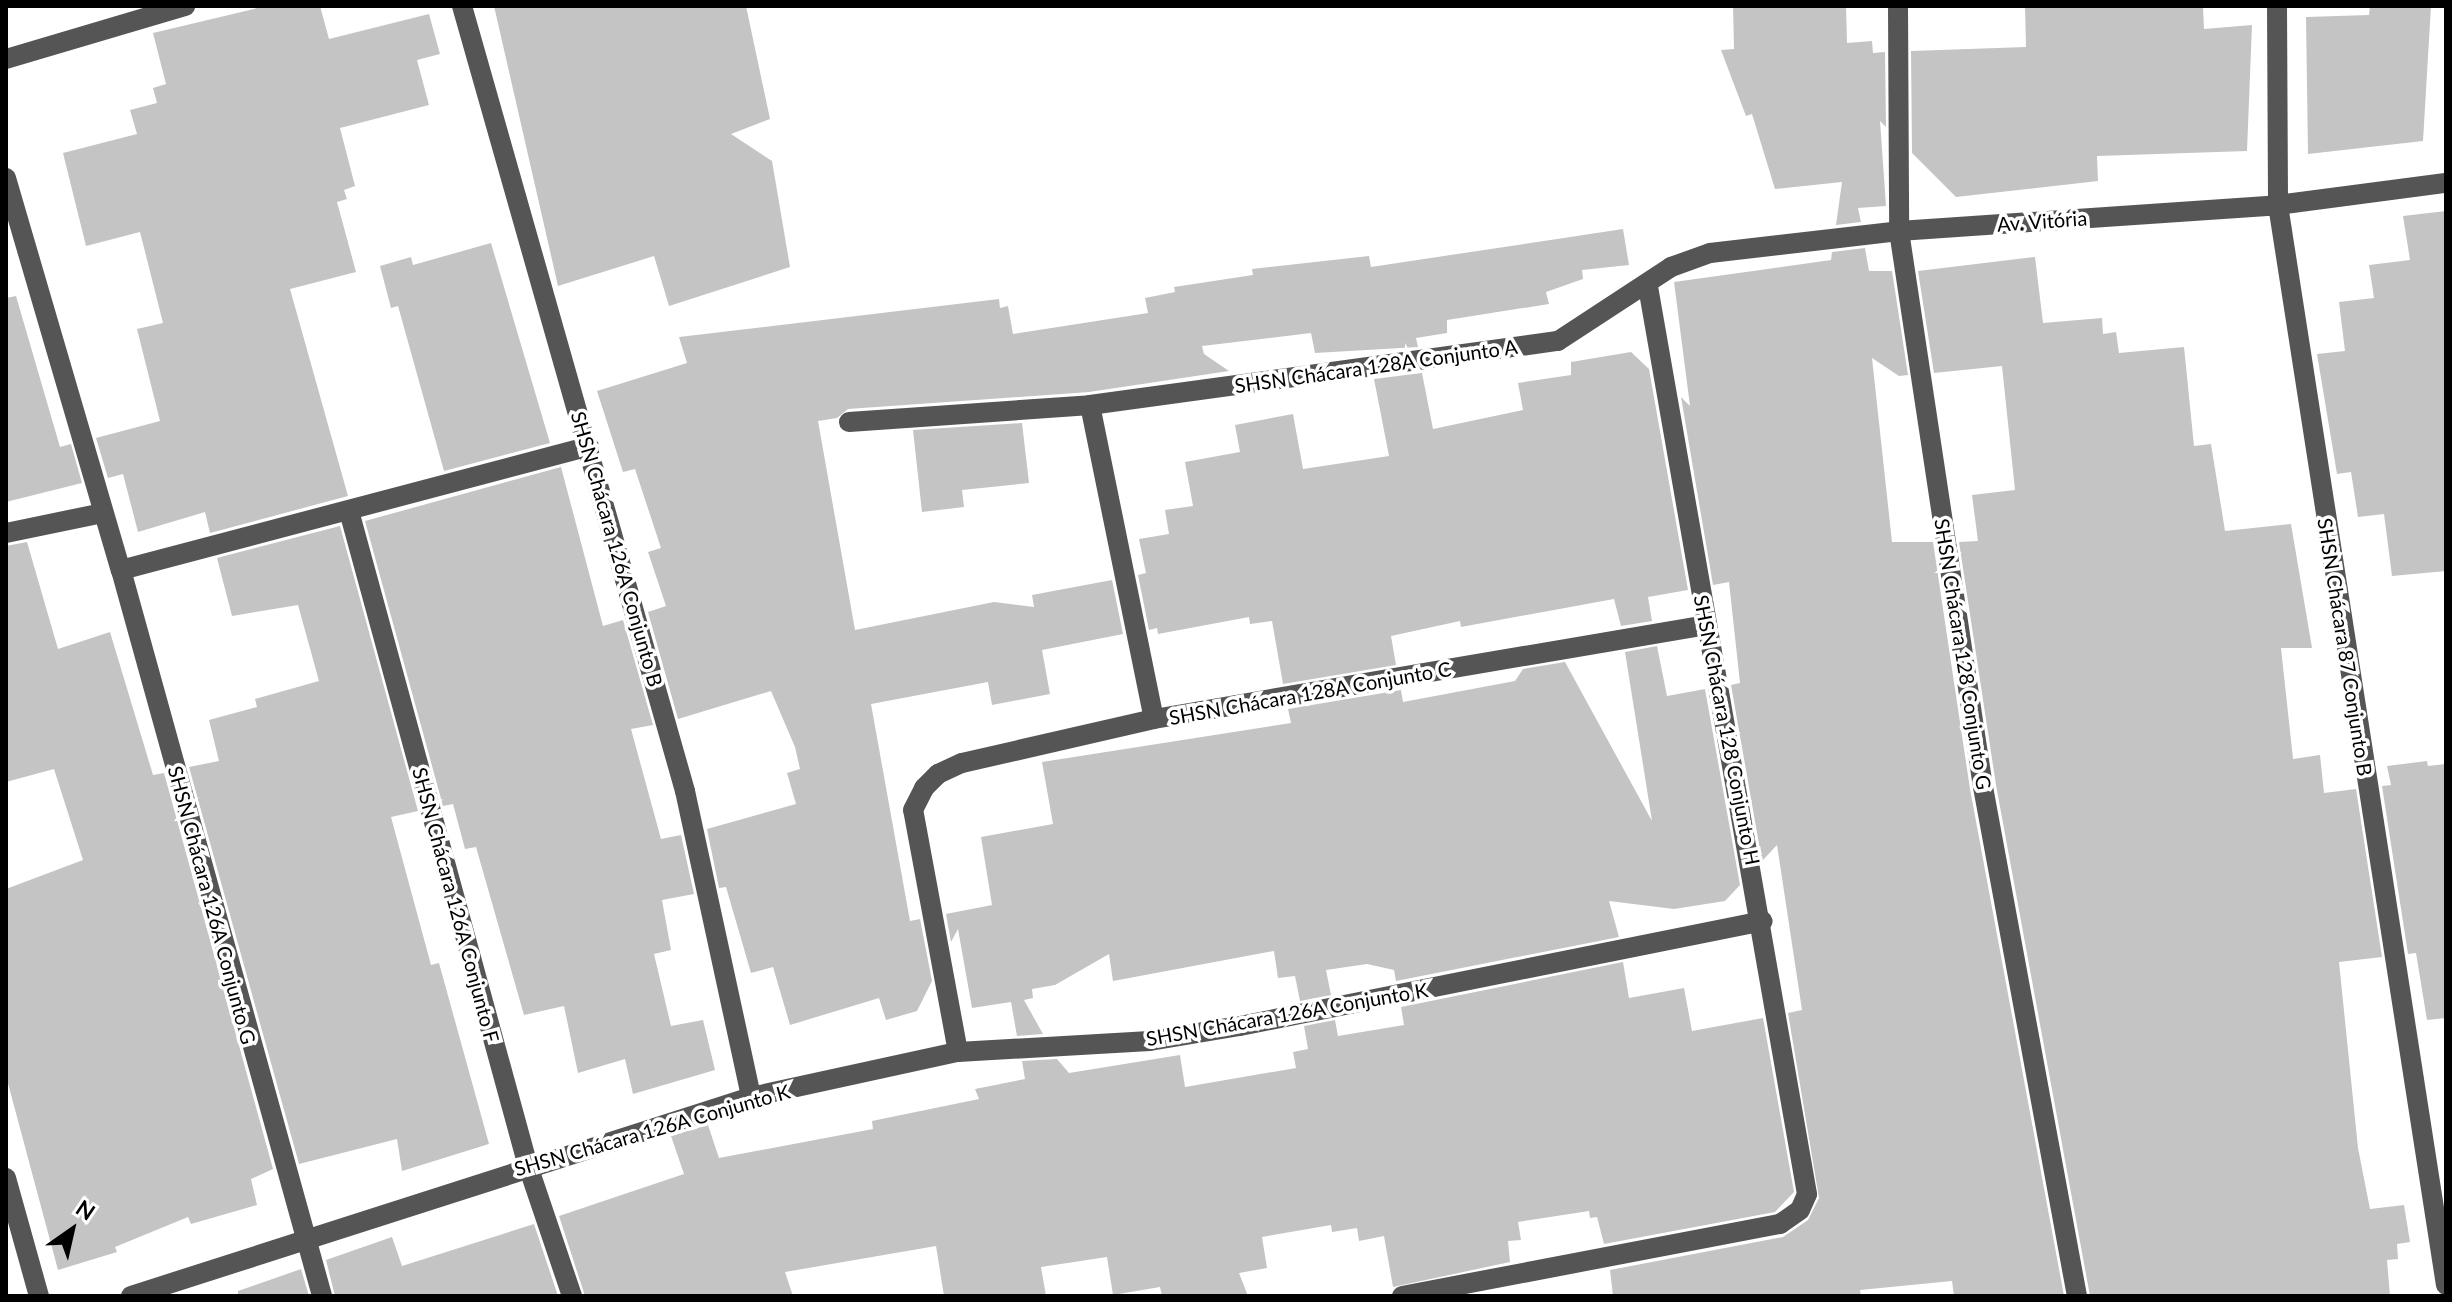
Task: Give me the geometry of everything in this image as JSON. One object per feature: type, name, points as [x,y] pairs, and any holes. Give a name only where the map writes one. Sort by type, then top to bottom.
[{"type":"street","points":[[6,59],[185,6]]},
{"type":"street","name":"SHSN Chácara 126A Conjunto B","points":[[462,6],[685,791],[751,1097]]},
{"type":"street","name":"SHSN Chácara 128 Conjunto G","points":[[1898,6],[1899,231],[1983,787],[2077,1296]]},
{"type":"street","name":"SHSN Chácara 87 Conjunto B","points":[[2277,6],[2278,205],[2446,1285]]},
{"type":"street","name":"SHSN Chácara 126A Conjunto G","points":[[6,178],[121,570],[304,1240],[322,1296]]},
{"type":"street","name":"Av. Vitória","points":[[1648,287],[1671,267],[1710,253],[1899,231],[2278,205],[2446,183]]},
{"type":"street","name":"SHSN Chácara 128A Conjunto A","points":[[849,422],[1090,405],[1558,341],[1648,287]]},
{"type":"street","name":"SHSN Chácara 128 Conjunto H","points":[[1402,1296],[1780,1224],[1800,1210],[1807,1194],[1763,921],[1706,625],[1648,287]]},
{"type":"street","points":[[1090,405],[1154,719]]},
{"type":"street","points":[[121,570],[589,446]]},
{"type":"street","name":"SHSN Chácara 126A Conjunto F","points":[[349,511],[528,1166],[572,1296]]},
{"type":"street","points":[[6,533],[103,513]]},
{"type":"street","name":"SHSN Chácara 128A Conjunto C","points":[[958,1052],[913,810],[924,788],[962,763],[1154,719],[1706,625]]},
{"type":"street","name":"SHSN Chácara 126A Conjunto K","points":[[131,1296],[528,1166],[751,1097],[958,1052],[1150,1041],[1225,1029],[1763,921]]},
{"type":"street","points":[[6,1178],[39,1296]]},
{"type":"building","points":[[266,6],[320,6],[329,39],[429,14],[440,54],[417,60],[429,105],[340,128],[355,186],[344,190],[347,199],[337,202],[356,272],[290,289],[348,496],[210,533],[205,512],[138,532],[123,474],[108,478],[96,438],[160,421],[137,329],[163,323],[140,232],[86,246],[63,153],[137,134],[130,110],[157,103],[153,88],[166,84],[153,33]]},
{"type":"building","points":[[494,6],[746,6],[770,119],[731,134],[772,161],[790,267],[669,306],[654,256],[558,286]]},
{"type":"building","points":[[1733,6],[1846,6],[1847,43],[1872,41],[1873,53],[1885,52],[1886,127],[1880,121],[1886,206],[1858,208],[1861,222],[1836,225],[1842,182],[1775,189],[1752,114],[1746,116],[1721,50],[1734,49]]},
{"type":"building","points":[[2025,6],[2203,6],[2204,29],[2252,25],[2247,151],[2097,156],[2098,181],[1956,197],[1912,153],[1911,51],[2026,47]]},
{"type":"building","points":[[2370,6],[2431,6],[2423,141],[2308,154],[2306,17],[2369,15]]},
{"type":"building","points":[[2446,211],[2446,571],[2392,576],[2384,514],[2358,517],[2351,472],[2337,474],[2317,354],[2345,351],[2339,302],[2374,298],[2369,265],[2410,260],[2403,216]]},
{"type":"building","points":[[1623,229],[1629,265],[1582,270],[1583,279],[1546,292],[1549,304],[1447,320],[1447,333],[1416,338],[1418,347],[1315,353],[1311,333],[1202,346],[1204,354],[1229,371],[1089,392],[848,409],[837,418],[818,421],[855,630],[994,602],[1034,607],[1032,595],[1112,580],[1123,634],[1042,650],[1050,694],[992,705],[988,682],[871,704],[910,921],[920,919],[932,981],[917,1011],[886,1020],[879,998],[790,1025],[773,967],[751,973],[726,887],[719,888],[707,829],[796,804],[787,773],[800,769],[795,747],[771,691],[678,719],[648,612],[666,606],[648,552],[661,548],[635,469],[623,472],[597,391],[687,363],[679,337],[999,299],[1000,308],[1008,306],[1013,334],[1148,313],[1145,298],[1175,292],[1174,287],[1253,275],[1252,269],[1369,256],[1371,267]]},
{"type":"building","points":[[491,243],[550,443],[444,471],[398,306],[391,308],[380,266],[411,257],[413,265]]},
{"type":"building","points":[[1865,248],[1869,271],[1892,271],[1908,375],[1899,376],[1872,358],[1892,542],[1933,542],[1970,789],[2064,1296],[1954,1296],[1952,1281],[1860,1290],[1861,1296],[1613,1296],[1610,1270],[1783,1237],[1808,1220],[1819,1198],[1788,1013],[1802,1010],[1777,845],[1762,861],[1731,685],[1740,683],[1729,582],[1713,585],[1681,397],[1690,406],[1674,282],[1831,260],[1832,252]]},
{"type":"building","points":[[2035,257],[2043,323],[2102,318],[2103,334],[2116,332],[2119,353],[2184,347],[2194,446],[2211,444],[2225,531],[2291,524],[2312,648],[2281,648],[2293,759],[2320,755],[2324,793],[2356,789],[2382,957],[2339,962],[2358,1148],[2370,1209],[2404,1205],[2410,1242],[2397,1244],[2398,1259],[2387,1260],[2390,1296],[2090,1296],[1996,785],[1959,542],[1978,541],[1972,495],[2015,490],[2002,366],[1934,373],[1918,271]]},
{"type":"building","points":[[16,296],[60,447],[71,444],[82,483],[6,502],[6,298]]},
{"type":"building","points":[[1631,352],[1649,369],[1688,590],[1648,597],[1652,621],[1621,626],[1614,599],[1461,627],[1460,621],[1391,636],[1396,665],[1283,684],[1272,621],[1250,624],[1249,617],[1158,634],[1157,628],[1149,630],[1138,575],[1146,573],[1139,539],[1169,534],[1165,510],[1193,506],[1185,462],[1240,452],[1235,425],[1293,414],[1303,469],[1389,456],[1374,379],[1422,373],[1433,429],[1523,410],[1518,383],[1571,375],[1571,362]]},
{"type":"building","points":[[1022,423],[1029,483],[962,490],[964,507],[922,512],[913,430]]},
{"type":"building","points":[[561,467],[603,626],[623,620],[653,725],[631,729],[661,839],[681,835],[694,894],[662,900],[671,950],[654,954],[671,1026],[703,1020],[715,1070],[633,1094],[625,1059],[578,1073],[564,1006],[524,1015],[476,847],[465,849],[453,804],[443,806],[365,521]]},
{"type":"building","points":[[340,526],[418,811],[391,817],[431,965],[439,963],[489,1144],[402,1171],[397,1139],[299,1164],[189,767],[219,761],[209,720],[257,707],[255,699],[319,681],[298,605],[232,616],[217,558]]},
{"type":"building","points":[[27,542],[58,649],[110,632],[153,775],[164,773],[273,1169],[251,1179],[257,1205],[191,1224],[188,1217],[115,1247],[117,1252],[58,1270],[6,1076],[6,889],[83,860],[54,769],[6,782],[6,546]]},
{"type":"building","points":[[1657,646],[1667,696],[1705,689],[1740,885],[1725,901],[1674,909],[1609,901],[1619,937],[1396,981],[1394,970],[1367,964],[1326,970],[1331,995],[1300,1001],[1295,976],[1278,978],[1274,951],[1113,981],[1109,954],[1055,985],[1032,989],[1033,998],[1024,1000],[1043,1034],[1017,1036],[1011,1002],[972,1008],[958,929],[951,942],[946,914],[992,905],[981,837],[1053,824],[1042,762],[1291,723],[1288,709],[1401,690],[1403,702],[1515,681],[1523,669],[1565,662],[1652,821],[1625,652]]},
{"type":"building","points":[[2427,761],[2428,766],[2446,764],[2446,1018],[2427,1020],[2416,953],[2408,954],[2382,786],[2391,785],[2387,766]]},
{"type":"building","points":[[1623,962],[1629,998],[1684,988],[1692,1031],[1763,1018],[1794,1192],[1775,1212],[1604,1244],[1597,1217],[1590,1218],[1589,1211],[1518,1222],[1521,1240],[1508,1241],[1510,1262],[1393,1287],[1384,1236],[1359,1241],[1357,1228],[1332,1232],[1331,1225],[1262,1237],[1267,1268],[1239,1273],[1248,1296],[1162,1296],[1160,1287],[1113,1295],[1107,1257],[1041,1267],[1046,1296],[944,1296],[936,1246],[785,1272],[793,1296],[585,1296],[559,1216],[684,1174],[671,1136],[708,1125],[719,1158],[873,1129],[872,1121],[979,1099],[975,1089],[1025,1079],[1022,1061],[1057,1059],[1069,1073],[1180,1055],[1185,1087],[1296,1068],[1293,1052],[1308,1049],[1304,1026],[1335,1020],[1338,1036],[1404,1025],[1401,1007]]},
{"type":"building","points":[[534,1224],[558,1296],[335,1296],[326,1260],[392,1237],[402,1266]]},
{"type":"building","points":[[301,1269],[309,1296],[238,1296],[238,1291]]}]
